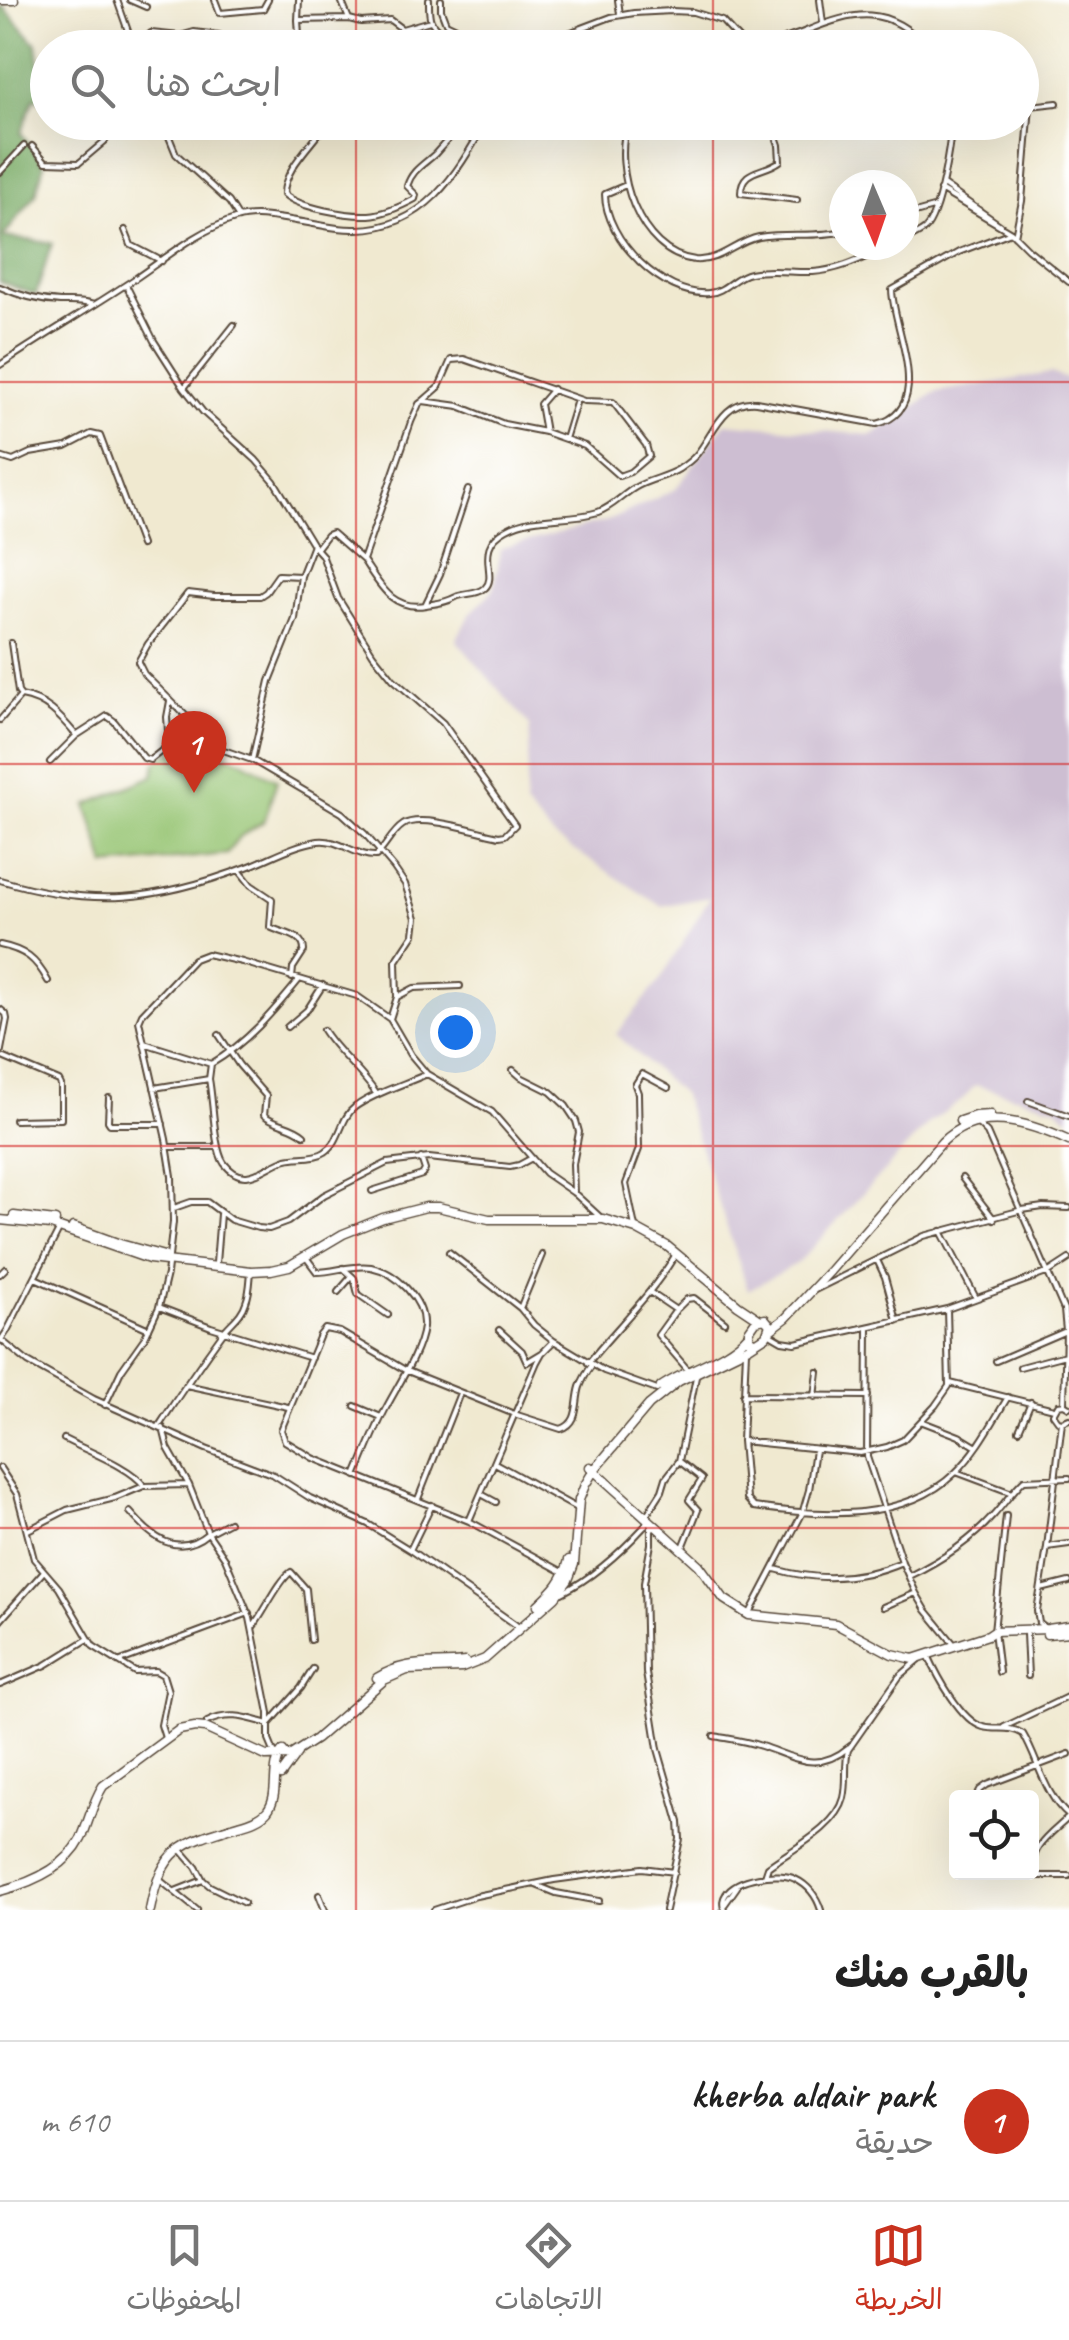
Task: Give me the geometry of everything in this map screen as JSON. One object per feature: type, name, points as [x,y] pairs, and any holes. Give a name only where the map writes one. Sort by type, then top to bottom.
[{"type":"main road","points":[[0,0],[14,0]]},
{"type":"main road","points":[[750,1336],[811,1292],[942,1142],[959,1128],[981,1118]]},
{"type":"main road","points":[[278,1776],[297,1754],[378,1683],[407,1670],[462,1668],[485,1659],[555,1597],[570,1580],[574,1564],[581,1482],[657,1390],[735,1348],[791,1308],[945,1133],[958,1123],[981,1118],[1069,1139]]},
{"type":"main road","points":[[0,1217],[60,1228],[123,1251],[251,1271],[279,1269],[383,1218],[438,1206],[489,1219],[602,1219],[636,1229],[676,1254],[766,1326]]},
{"type":"main road","points":[[0,1217],[59,1222],[168,1259],[264,1267],[303,1257]]},
{"type":"main road","points":[[592,1469],[662,1392],[692,1371],[746,1349],[750,1336],[738,1305]]},
{"type":"main road","points":[[592,1469],[699,1566],[724,1600],[748,1614],[836,1624],[907,1658],[924,1657],[992,1634],[1068,1629]]},
{"type":"main road","points":[[277,1754],[301,1745],[366,1686],[386,1673],[413,1664],[469,1661],[484,1654],[559,1585],[570,1580]]},
{"type":"main road","points":[[992,1634],[1068,1629]]},
{"type":"main road","points":[[0,1891],[36,1878],[65,1860],[81,1838],[103,1786],[180,1730],[194,1726],[277,1754],[297,1754]]},
{"type":"main road","points":[[152,1910],[169,1866],[183,1852],[201,1841],[264,1820],[276,1806],[277,1754]]},
{"type":"main road","points":[[152,1910],[159,1874],[173,1854],[198,1837],[259,1818],[270,1806],[278,1776],[277,1754]]},
{"type":"street","points":[[117,0],[128,30]]},
{"type":"street","points":[[130,0],[146,6]]},
{"type":"street","points":[[215,0],[220,13],[264,9],[268,0]]},
{"type":"street","points":[[299,0],[299,30]]},
{"type":"street","points":[[341,0],[349,19]]},
{"type":"street","points":[[429,0],[430,21],[439,30]]},
{"type":"street","points":[[442,0],[443,18],[457,30]]},
{"type":"street","points":[[618,0],[620,14]]},
{"type":"street","points":[[820,0],[823,23]]},
{"type":"street","points":[[577,30],[620,14],[672,11],[722,20],[731,30]]},
{"type":"street","points":[[809,30],[850,15],[871,14],[905,30]]},
{"type":"street","points":[[298,20],[390,20],[400,28],[430,21]]},
{"type":"street","points":[[448,30],[452,28]]},
{"type":"street","points":[[1039,104],[1058,102]]},
{"type":"street","points":[[32,146],[46,162],[80,163],[106,140]]},
{"type":"street","points":[[170,140],[176,154],[229,202],[239,218]]},
{"type":"street","points":[[314,140],[288,177],[284,194],[306,206],[369,215],[415,199],[416,195],[406,186],[408,180],[448,140]]},
{"type":"street","points":[[0,366],[203,234],[239,218],[268,216],[352,230],[398,220],[419,210],[446,186],[475,140]]},
{"type":"street","points":[[624,140],[626,186],[634,208],[662,246],[687,258],[720,257],[759,238],[829,234]]},
{"type":"street","points":[[778,140],[780,161],[746,176],[741,193],[797,200]]},
{"type":"street","points":[[919,232],[928,227],[935,207],[949,140]]},
{"type":"street","points":[[1013,234],[1024,192],[1027,140]]},
{"type":"street","points":[[0,172],[24,146]]},
{"type":"street","points":[[626,186],[605,194],[614,227],[646,268],[692,293],[714,293],[751,272],[811,272],[855,260]]},
{"type":"street","points":[[941,188],[1013,234],[1069,282]]},
{"type":"street","points":[[919,212],[935,207]]},
{"type":"street","points":[[125,230],[130,245],[162,261]]},
{"type":"street","points":[[252,760],[270,681],[294,619],[302,576],[315,547],[327,535],[332,533],[363,560],[400,604],[411,607],[444,603],[486,587],[488,549],[505,530],[518,524],[596,512],[635,488],[674,472],[698,452],[720,416],[746,402],[877,424],[890,419],[905,406],[908,386],[892,290],[949,257],[1013,234]]},
{"type":"street","points":[[0,880],[70,896],[119,899],[180,888],[318,841],[330,841],[376,856],[406,822],[446,824],[499,836],[515,825],[443,723],[392,679],[373,654],[338,598],[324,559],[269,474],[203,412],[184,388],[154,341],[126,284]]},
{"type":"street","points":[[0,286],[53,302],[94,304]]},
{"type":"street","points":[[184,388],[234,325]]},
{"type":"street","points":[[363,560],[419,404],[438,389],[451,360],[456,358],[588,401],[613,402],[646,445],[649,456],[630,472],[618,476],[590,449],[566,439],[504,424],[459,406],[423,401]]},
{"type":"street","points":[[545,432],[540,404],[553,390]]},
{"type":"street","points":[[566,439],[576,403]]},
{"type":"street","points":[[0,457],[13,462],[30,454],[66,447],[91,434],[100,436],[141,545]]},
{"type":"street","points":[[426,605],[468,490]]},
{"type":"street","points":[[302,576],[278,574],[260,596],[188,593],[138,662],[144,674],[218,748],[252,760],[342,813],[381,852],[404,884],[416,918],[414,934],[396,961],[397,998],[390,1019]]},
{"type":"street","points":[[11,643],[20,696]]},
{"type":"street","points":[[20,696],[41,702],[76,736]]},
{"type":"street","points":[[0,720],[20,696]]},
{"type":"street","points":[[50,762],[76,736],[111,717],[144,758],[150,760],[169,745],[170,701]]},
{"type":"street","points":[[239,870],[273,901],[270,927],[303,942],[304,951],[293,968],[292,978]]},
{"type":"street","points":[[0,945],[18,949],[36,961],[48,981]]},
{"type":"street","points":[[105,1405],[121,1370],[150,1329],[159,1308],[168,1274],[174,1208],[168,1148],[139,1026],[142,1014],[202,955],[214,954],[357,996],[390,1019],[427,1074],[484,1105],[544,1173],[602,1219]]},
{"type":"street","points":[[299,980],[267,1019],[208,1070],[218,1147],[230,1168],[246,1176],[256,1175],[290,1158],[324,1152],[335,1141],[352,1110],[427,1074]]},
{"type":"street","points":[[287,1027],[307,1010],[323,985]]},
{"type":"street","points":[[397,998],[414,988],[460,986]]},
{"type":"street","points":[[0,1009],[7,1019],[0,1055],[62,1084],[61,1119],[15,1120]]},
{"type":"street","points":[[323,1030],[378,1096]]},
{"type":"street","points":[[219,1035],[266,1096],[264,1115],[304,1135]]},
{"type":"street","points":[[144,1042],[211,1064]]},
{"type":"street","points":[[513,1070],[521,1078],[552,1092],[576,1121],[580,1132],[573,1164],[574,1194]]},
{"type":"street","points":[[636,1229],[626,1192],[627,1177],[639,1148],[635,1085],[642,1074],[668,1088]]},
{"type":"street","points":[[154,1088],[209,1079]]},
{"type":"street","points":[[109,1098],[110,1124],[163,1124]]},
{"type":"street","points":[[1028,1101],[1069,1116]]},
{"type":"street","points":[[981,1118],[1067,1309],[1067,1405],[1054,1409]]},
{"type":"street","points":[[168,1148],[218,1147]]},
{"type":"street","points":[[174,1208],[202,1201],[239,1224],[276,1228],[324,1195],[396,1160],[421,1158],[510,1167],[532,1158]]},
{"type":"street","points":[[372,1191],[422,1174],[426,1170],[421,1158]]},
{"type":"street","points":[[962,1178],[994,1218]]},
{"type":"street","points":[[811,1292],[911,1240],[1022,1210],[1069,1208]]},
{"type":"street","points":[[216,1263],[220,1214]]},
{"type":"street","points":[[60,1228],[0,1340],[28,1362],[105,1405],[274,1475],[310,1498],[356,1519],[410,1550],[516,1625]]},
{"type":"street","points":[[941,1231],[976,1298]]},
{"type":"street","points":[[449,1252],[520,1308],[554,1341],[590,1364],[657,1390]]},
{"type":"street","points":[[676,1254],[651,1293],[608,1338],[590,1364],[579,1389],[575,1416],[567,1428],[514,1414],[405,1370],[331,1328],[323,1331],[280,1430],[285,1441],[312,1458],[469,1521],[570,1580],[600,1569],[639,1533],[679,1460],[692,1371],[658,1335],[687,1299],[694,1298],[726,1322]]},
{"type":"street","points":[[520,1308],[542,1255]]},
{"type":"street","points":[[303,1257],[317,1272],[362,1266],[380,1269],[404,1285],[422,1316],[420,1340],[356,1476]]},
{"type":"street","points":[[766,1326],[793,1343],[868,1328],[948,1309],[1049,1272],[1069,1259]]},
{"type":"street","points":[[877,1260],[897,1320]]},
{"type":"street","points":[[343,1268],[355,1279],[358,1294],[388,1316]]},
{"type":"street","points":[[251,1271],[246,1302],[237,1319],[224,1331],[161,1427],[249,1613],[268,1708],[269,1740],[277,1754]]},
{"type":"street","points":[[830,1271],[838,1280]]},
{"type":"street","points":[[338,1292],[352,1276]]},
{"type":"street","points":[[34,1278],[150,1329]]},
{"type":"street","points":[[651,1293],[676,1310]]},
{"type":"street","points":[[159,1308],[311,1358]]},
{"type":"street","points":[[742,1441],[867,1452],[896,1444],[922,1422],[950,1383],[948,1309]]},
{"type":"street","points":[[868,1328],[867,1452],[902,1562],[916,1593],[954,1644]]},
{"type":"street","points":[[499,1330],[522,1350],[527,1362],[554,1341]]},
{"type":"street","points":[[996,1361],[1066,1331]]},
{"type":"street","points":[[746,1349],[742,1441],[747,1499],[752,1506],[802,1514],[848,1513],[884,1508],[920,1496],[956,1472],[977,1448],[1008,1397]]},
{"type":"street","points":[[469,1521],[542,1354]]},
{"type":"street","points":[[1020,1367],[1068,1354]]},
{"type":"street","points":[[816,1396],[818,1372]]},
{"type":"street","points":[[950,1383],[1054,1409]]},
{"type":"street","points":[[186,1385],[290,1408]]},
{"type":"street","points":[[418,1500],[460,1393]]},
{"type":"street","points":[[743,1395],[868,1396]]},
{"type":"street","points":[[1020,1430],[1031,1402]]},
{"type":"street","points":[[356,1406],[381,1417]]},
{"type":"street","points":[[1054,1409],[1055,1418],[1062,1422]]},
{"type":"street","points":[[1062,1422],[1069,1419]]},
{"type":"street","points":[[922,1422],[959,1436],[977,1448]]},
{"type":"street","points":[[1048,1629],[1037,1615],[1062,1422]]},
{"type":"street","points":[[64,1439],[124,1468],[144,1486]]},
{"type":"street","points":[[748,1614],[802,1514],[815,1450]]},
{"type":"street","points":[[679,1460],[702,1479],[688,1500],[698,1510],[682,1550]]},
{"type":"street","points":[[495,1463],[576,1508]]},
{"type":"street","points":[[0,1468],[17,1494],[34,1559],[60,1588],[88,1639],[96,1649],[135,1672],[156,1671],[163,1675],[168,1691],[161,1725],[166,1739]]},
{"type":"street","points":[[956,1472],[1012,1493]]},
{"type":"street","points":[[909,1576],[958,1548],[989,1521],[1024,1480],[1069,1478]]},
{"type":"street","points":[[26,1531],[67,1510],[144,1486],[190,1485]]},
{"type":"street","points":[[481,1494],[496,1502]]},
{"type":"street","points":[[410,1550],[432,1505]]},
{"type":"street","points":[[130,1512],[149,1532],[178,1545],[192,1543],[230,1522]]},
{"type":"street","points":[[999,1672],[992,1634],[1006,1516]]},
{"type":"street","points":[[648,1519],[651,1544]]},
{"type":"street","points":[[660,1530],[651,1544],[644,1583],[649,1703],[661,1761],[680,1822],[666,1910]]},
{"type":"street","points":[[1047,1547],[1069,1544]]},
{"type":"street","points":[[773,1569],[821,1578],[876,1573],[902,1562]]},
{"type":"street","points":[[0,1620],[44,1572]]},
{"type":"street","points":[[253,1627],[290,1572],[306,1588],[311,1640]]},
{"type":"street","points":[[1040,1589],[1069,1582]]},
{"type":"street","points":[[884,1607],[916,1593]]},
{"type":"street","points":[[118,1662],[249,1613]]},
{"type":"street","points":[[1026,1634],[1028,1676]]},
{"type":"street","points":[[0,1685],[88,1639]]},
{"type":"street","points":[[765,1876],[768,1867],[828,1825],[838,1813],[846,1788],[846,1758],[852,1744],[899,1678],[924,1657],[972,1721],[985,1728],[1004,1727],[1023,1734],[1036,1766],[1069,1816],[1039,1847]]},
{"type":"street","points":[[269,1724],[313,1669]]},
{"type":"street","points":[[1004,1727],[1069,1696]]},
{"type":"street","points":[[268,1708],[279,1712]]},
{"type":"street","points":[[207,1722],[241,1716],[269,1724]]},
{"type":"street","points":[[714,1736],[759,1745],[804,1762],[835,1758],[852,1744]]},
{"type":"street","points":[[980,1790],[1069,1754]]},
{"type":"street","points":[[183,1852],[202,1880],[244,1902]]},
{"type":"street","points":[[434,1910],[465,1899],[554,1880],[642,1868],[674,1872]]},
{"type":"street","points":[[724,1910],[726,1900],[740,1884],[765,1876],[788,1876],[800,1881],[821,1910]]},
{"type":"street","points":[[1039,1876],[1069,1876]]},
{"type":"street","points":[[175,1892],[202,1880]]},
{"type":"street","points":[[161,1882],[198,1910]]},
{"type":"street","points":[[536,1885],[598,1901]]},
{"type":"street","points":[[318,1896],[325,1910]]},
{"type":"shaded area","points":[[1051,373],[1069,380],[1069,1118],[1055,1107],[975,1085],[964,1098],[929,1123],[798,1263],[748,1290],[683,1096],[616,1034],[659,982],[710,897],[661,906],[554,837],[525,806],[530,726],[456,640],[470,614],[494,589],[501,548],[610,520],[676,489],[725,423],[872,435],[936,392]]},
{"type":"green space","points":[[0,6],[30,37],[30,109],[21,133],[44,164],[36,194],[3,237],[52,243],[36,295],[0,282]]},
{"type":"green space","points":[[197,732],[221,753],[277,780],[264,821],[238,838],[227,854],[106,866],[87,805],[153,776],[156,762]]},
{"type":"place","name":"kherba aldair park","points":[[194,793]]}]
